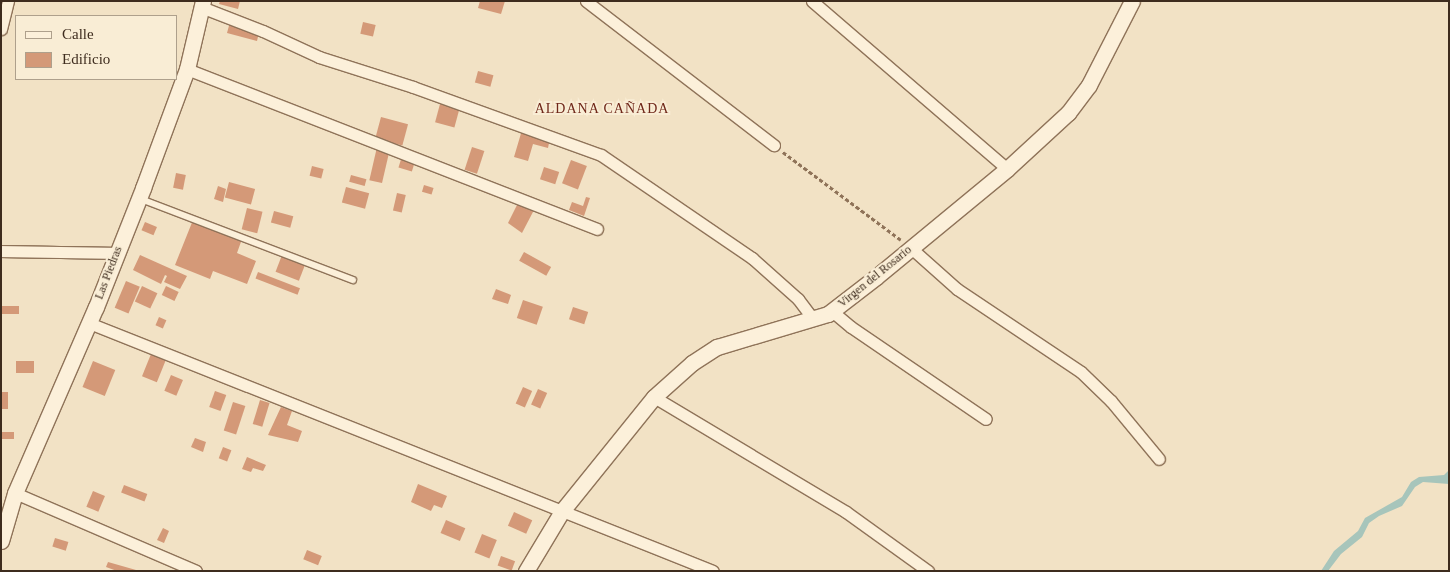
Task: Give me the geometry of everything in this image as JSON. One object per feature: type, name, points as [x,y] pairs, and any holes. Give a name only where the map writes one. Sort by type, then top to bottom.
[{"type":"street","points":[[1,29],[8,1]]},
{"type":"street","points":[[586,1],[774,145]]},
{"type":"street","points":[[812,1],[1007,168]]},
{"type":"street","name":"Virgen del Rosario","points":[[526,571],[562,511],[654,397],[692,363],[717,347],[833,312],[911,248],[1007,168],[1068,113],[1089,85],[1132,1]]},
{"type":"street","points":[[202,4],[319,57],[413,87],[601,155],[752,258],[798,299],[813,319]]},
{"type":"street","name":"Las Piedras","points":[[1,541],[15,493],[89,323],[139,198],[187,69],[202,4]]},
{"type":"street","points":[[187,69],[597,229]]},
{"type":"street","points":[[911,248],[957,289],[1081,372],[1111,401],[1159,459]]},
{"type":"street","points":[[1,251],[116,253]]},
{"type":"street","points":[[833,312],[851,327],[986,419]]},
{"type":"street","points":[[89,323],[713,571]]},
{"type":"street","points":[[654,397],[846,512],[928,571]]},
{"type":"street","points":[[15,493],[196,571]]},
{"type":"lane","points":[[139,198],[353,280]]},
{"type":"path","points":[[774,145],[911,248]]},
{"type":"water","points":[[1449,470],[1449,484],[1423,482],[1415,487],[1402,506],[1379,516],[1369,523],[1362,537],[1341,554],[1328,571],[1321,571],[1334,551],[1358,531],[1365,518],[1402,497],[1411,482],[1419,477],[1444,475]]},
{"type":"building","points":[[220,1],[240,1],[238,9],[219,4]]},
{"type":"building","points":[[480,1],[505,1],[501,14],[478,8]]},
{"type":"building","points":[[230,22],[259,32],[257,41],[227,33]]},
{"type":"building","points":[[363,22],[376,25],[373,37],[360,34]]},
{"type":"building","points":[[478,71],[493,75],[490,87],[475,83]]},
{"type":"building","points":[[440,104],[459,109],[454,128],[435,122]]},
{"type":"building","points":[[381,117],[408,124],[402,145],[375,138]]},
{"type":"building","points":[[522,130],[550,138],[548,148],[533,144],[528,161],[514,157]]},
{"type":"building","points":[[377,147],[390,150],[382,183],[369,180]]},
{"type":"building","points":[[472,147],[484,151],[477,174],[465,170]]},
{"type":"building","points":[[402,156],[415,160],[412,172],[398,167]]},
{"type":"building","points":[[571,160],[587,166],[578,189],[562,183]]},
{"type":"building","points":[[312,166],[324,169],[321,179],[310,176]]},
{"type":"building","points":[[544,167],[559,172],[555,184],[540,179]]},
{"type":"building","points":[[176,173],[186,175],[183,190],[173,188]]},
{"type":"building","points":[[351,175],[366,179],[365,186],[349,182]]},
{"type":"building","points":[[229,182],[255,189],[251,204],[225,197]]},
{"type":"building","points":[[424,185],[434,188],[432,195],[422,192]]},
{"type":"building","points":[[218,186],[226,189],[223,202],[214,199]]},
{"type":"building","points":[[346,187],[369,193],[365,209],[342,202]]},
{"type":"building","points":[[397,193],[406,195],[402,213],[393,211]]},
{"type":"building","points":[[586,197],[590,198],[584,216],[569,210],[572,202],[583,206]]},
{"type":"building","points":[[518,203],[534,210],[522,233],[508,223]]},
{"type":"building","points":[[247,208],[263,212],[257,233],[242,229]]},
{"type":"building","points":[[274,211],[293,216],[290,228],[271,223]]},
{"type":"building","points":[[193,220],[242,239],[237,253],[256,261],[247,284],[213,271],[210,279],[175,265]]},
{"type":"building","points":[[145,222],[157,227],[153,235],[141,230]]},
{"type":"building","points":[[524,252],[551,267],[546,276],[519,261]]},
{"type":"building","points":[[140,255],[187,276],[180,289],[164,282],[167,276],[165,275],[161,284],[133,270]]},
{"type":"building","points":[[282,255],[305,264],[299,281],[276,272]]},
{"type":"building","points":[[258,272],[300,288],[298,295],[255,279]]},
{"type":"building","points":[[126,281],[140,287],[128,314],[115,308]]},
{"type":"building","points":[[142,286],[157,293],[150,309],[135,301]]},
{"type":"building","points":[[166,286],[179,292],[174,301],[162,295]]},
{"type":"building","points":[[496,289],[511,295],[508,304],[492,299]]},
{"type":"building","points":[[523,300],[543,307],[537,325],[517,318]]},
{"type":"building","points":[[1,306],[19,306],[19,314],[1,314]]},
{"type":"building","points":[[573,307],[588,312],[584,324],[569,319]]},
{"type":"building","points":[[159,317],[166,320],[163,328],[155,325]]},
{"type":"building","points":[[151,354],[166,360],[157,382],[142,376]]},
{"type":"building","points":[[16,361],[34,361],[34,373],[16,373]]},
{"type":"building","points":[[93,361],[115,370],[105,396],[83,387]]},
{"type":"building","points":[[171,375],[183,380],[176,396],[164,391]]},
{"type":"building","points":[[523,387],[532,391],[525,408],[516,403]]},
{"type":"building","points":[[538,389],[547,393],[540,409],[531,405]]},
{"type":"building","points":[[215,391],[226,395],[220,411],[209,407]]},
{"type":"building","points":[[1,392],[8,392],[8,409],[1,409]]},
{"type":"building","points":[[260,400],[270,403],[262,427],[253,424]]},
{"type":"building","points":[[233,402],[245,406],[236,435],[224,431]]},
{"type":"building","points":[[281,407],[292,411],[287,425],[302,431],[298,442],[268,435]]},
{"type":"building","points":[[1,432],[14,432],[14,439],[1,439]]},
{"type":"building","points":[[195,438],[206,442],[203,452],[191,447]]},
{"type":"building","points":[[223,447],[231,450],[227,461],[219,458]]},
{"type":"building","points":[[247,457],[266,465],[263,471],[253,468],[251,472],[242,469]]},
{"type":"building","points":[[418,484],[447,496],[442,508],[434,505],[431,511],[411,502]]},
{"type":"building","points":[[124,485],[147,494],[144,501],[121,492]]},
{"type":"building","points":[[93,491],[105,496],[98,512],[86,507]]},
{"type":"building","points":[[514,512],[532,520],[526,534],[508,526]]},
{"type":"building","points":[[446,520],[465,528],[460,541],[441,533]]},
{"type":"building","points":[[163,528],[169,531],[164,543],[157,540]]},
{"type":"building","points":[[482,534],[497,540],[489,559],[475,553]]},
{"type":"building","points":[[55,538],[68,542],[66,551],[52,547]]},
{"type":"building","points":[[307,550],[322,556],[318,565],[303,559]]},
{"type":"building","points":[[501,556],[515,561],[512,571],[498,565]]},
{"type":"building","points":[[108,562],[136,570],[117,571],[106,567]]},
{"type":"district","name":"ALDANA CAÑADA","points":[[602,109]]}]
